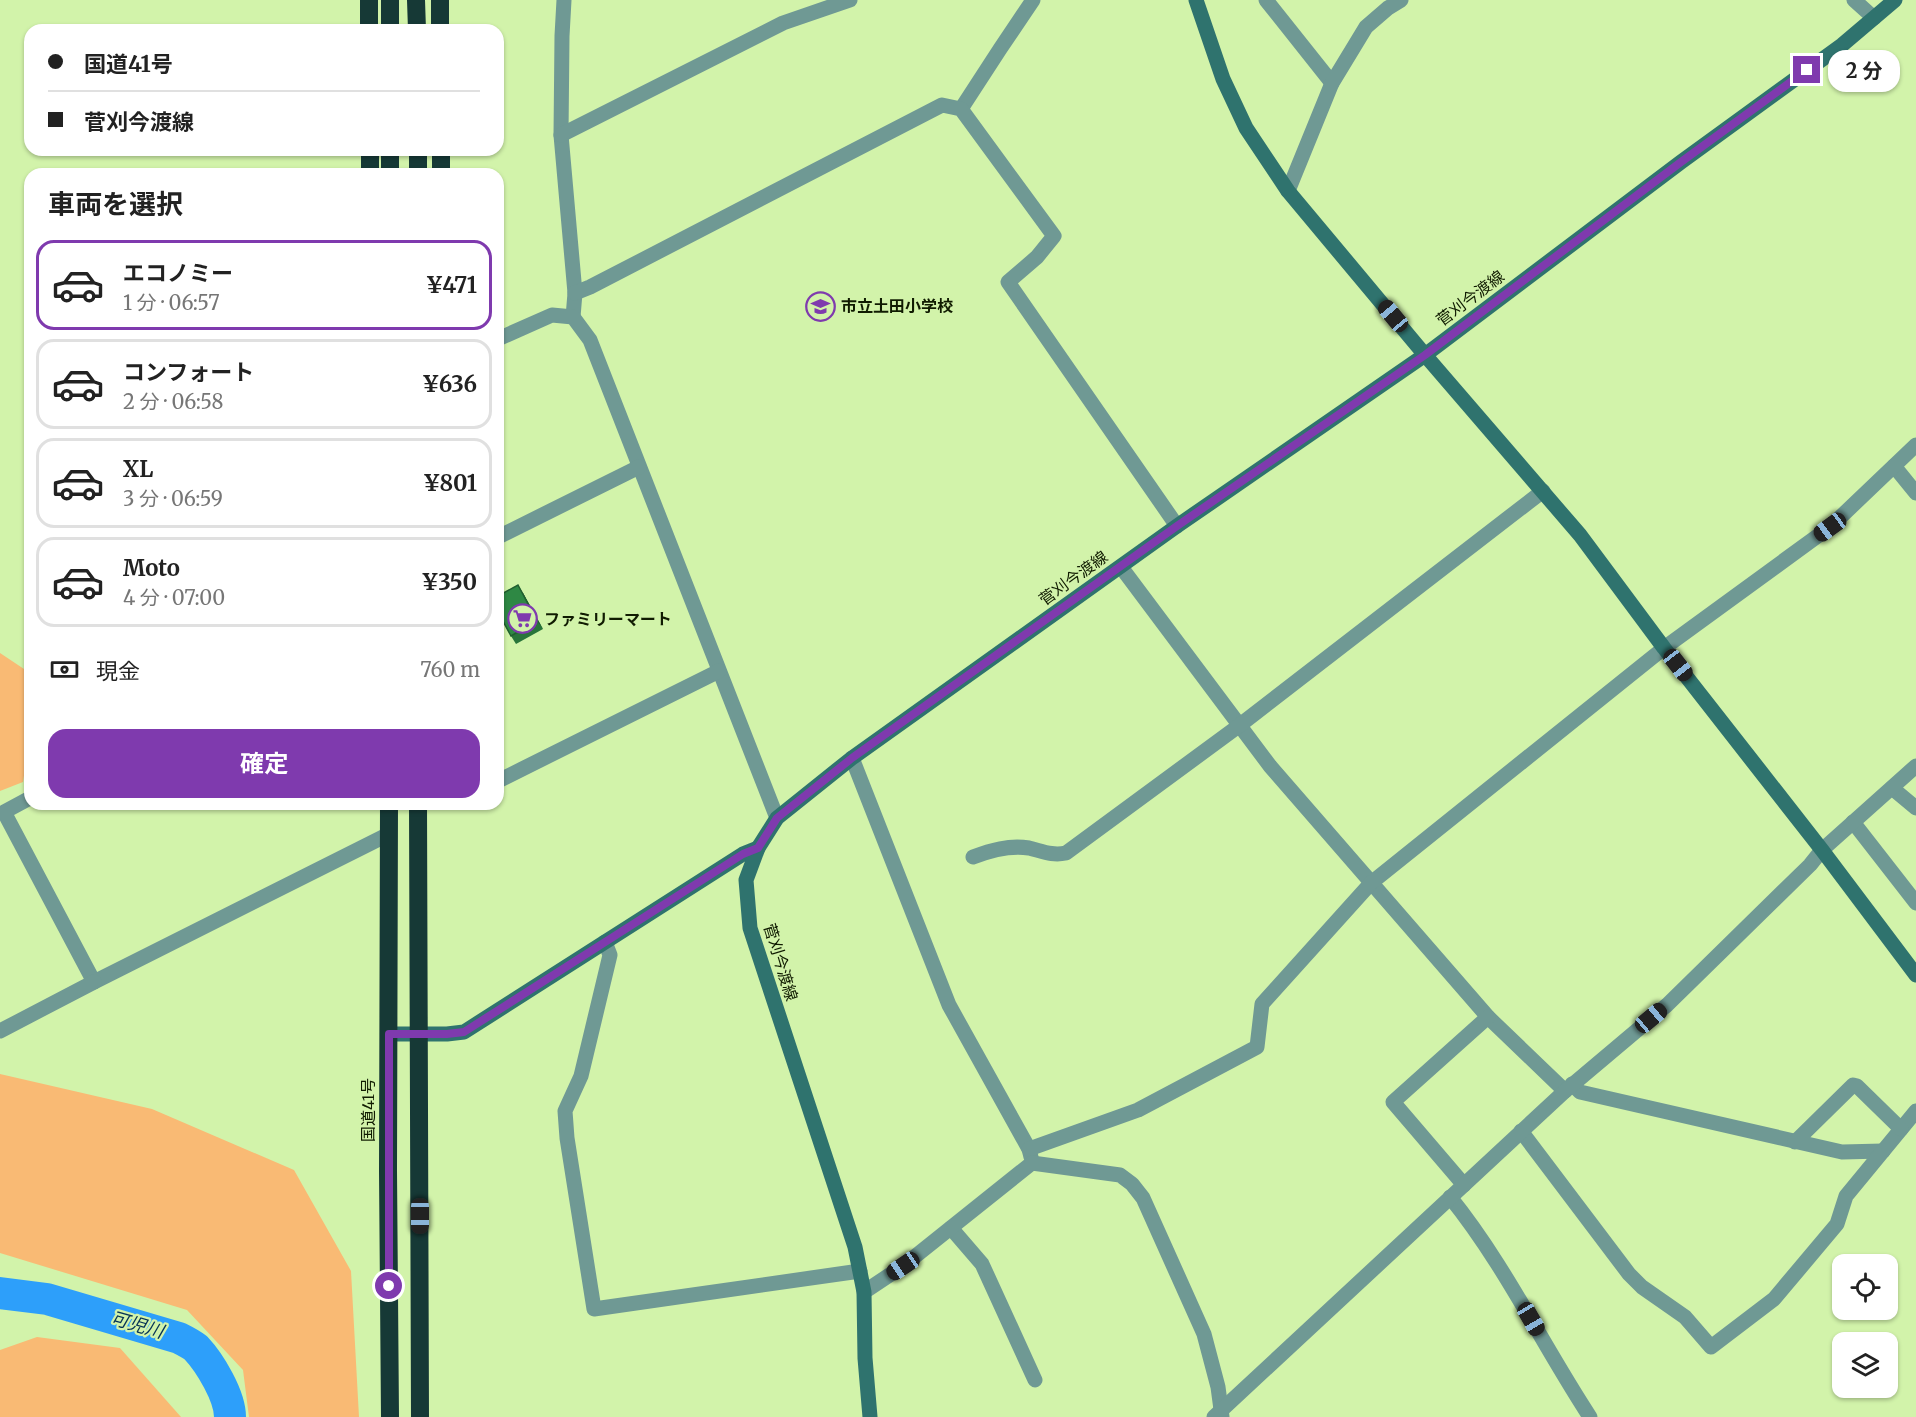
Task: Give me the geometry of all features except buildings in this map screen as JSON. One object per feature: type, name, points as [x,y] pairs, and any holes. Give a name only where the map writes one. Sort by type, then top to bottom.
[{"type":"highway","points":[[369,0],[369,24]]},
{"type":"highway","points":[[390,0],[390,24]]},
{"type":"highway","points":[[416,0],[417,24]]},
{"type":"highway","points":[[440,0],[440,24]]},
{"type":"highway","name":"国道41号","points":[[389,810],[390,1417]]},
{"type":"highway","points":[[420,1417],[419,1034],[422,810]]},
{"type":"main road","points":[[1196,0],[1223,79],[1246,128],[1288,191],[1580,535],[1664,648],[1822,850],[1916,975]]},
{"type":"main road","name":"菅刈今渡線","points":[[870,1417],[865,1358],[864,1292],[855,1246],[750,928],[746,880],[758,848],[777,818],[852,758],[1177,526],[1425,355],[1755,109],[1895,0]]},
{"type":"main road","points":[[389,1034],[464,1032],[743,854],[758,848]]},
{"type":"street","points":[[564,0],[561,135],[575,293],[573,317],[590,340],[777,818]]},
{"type":"street","points":[[561,135],[783,23],[850,0]]},
{"type":"street","points":[[961,109],[1033,0]]},
{"type":"street","points":[[1266,0],[1332,83]]},
{"type":"street","points":[[1288,191],[1332,83],[1366,27],[1401,0]]},
{"type":"street","points":[[1854,0],[1874,18]]},
{"type":"street","points":[[575,293],[942,105],[961,109],[1054,236],[1037,257],[1008,282],[1177,526]]},
{"type":"street","points":[[504,336],[552,315],[573,317]]},
{"type":"street","points":[[864,1292],[903,1266],[951,1228],[1030,1156],[1138,1110],[1257,1047],[1262,1004],[1371,883],[1664,648],[1830,527],[1916,445]]},
{"type":"street","points":[[1894,466],[1916,493]]},
{"type":"street","points":[[504,534],[639,467]]},
{"type":"street","points":[[973,857],[997,848],[1027,848],[1055,855],[1066,853],[1240,725],[1543,491]]},
{"type":"street","points":[[1121,567],[1270,766],[1488,1017],[1569,1088],[1842,1152],[1883,1150]]},
{"type":"street","points":[[504,778],[719,671]]},
{"type":"street","points":[[852,758],[949,1005],[1030,1156],[1120,1175],[1132,1184],[1143,1198],[1204,1334],[1218,1387],[1219,1416]]},
{"type":"street","points":[[1219,1416],[1521,1131],[1667,1005],[1810,865],[1822,850],[1916,766]]},
{"type":"street","points":[[1892,788],[1916,808]]},
{"type":"street","points":[[24,801],[4,812],[94,982]]},
{"type":"street","points":[[1853,822],[1916,903]]},
{"type":"street","points":[[0,1031],[389,834]]},
{"type":"street","points":[[604,942],[609,955],[581,1076],[566,1111],[567,1138],[594,1308],[860,1270]]},
{"type":"street","points":[[1464,1185],[1393,1102],[1488,1017]]},
{"type":"street","points":[[1795,1142],[1853,1085],[1857,1086],[1901,1129]]},
{"type":"street","points":[[1521,1131],[1629,1274],[1642,1287],[1685,1317],[1711,1347],[1774,1299],[1837,1224],[1846,1196],[1916,1111]]},
{"type":"street","points":[[1450,1197],[1471,1223],[1497,1263],[1590,1417]]},
{"type":"street","points":[[951,1228],[982,1264],[1035,1380]]},
{"type":"shaded area","points":[[0,653],[24,669],[24,776],[23,782],[0,791]]},
{"type":"shaded area","points":[[0,1074],[152,1109],[294,1170],[351,1271],[359,1417],[249,1417],[243,1370],[187,1310],[0,1253]]},
{"type":"shaded area","points":[[37,1337],[120,1348],[181,1417],[0,1417],[0,1350]]},
{"type":"waterway","name":"可児川","points":[[0,1293],[47,1299],[186,1341],[196,1348],[213,1371],[227,1399],[230,1417]]},
{"type":"place","name":"市立土田小学校","points":[[820,306]]},
{"type":"place","name":"ファミリーマート","points":[[523,619]]},
{"type":"route","points":[[389,1286],[389,1034],[464,1032],[743,854],[758,848],[777,818],[852,758],[1177,526],[1425,355],[1807,70]]}]
